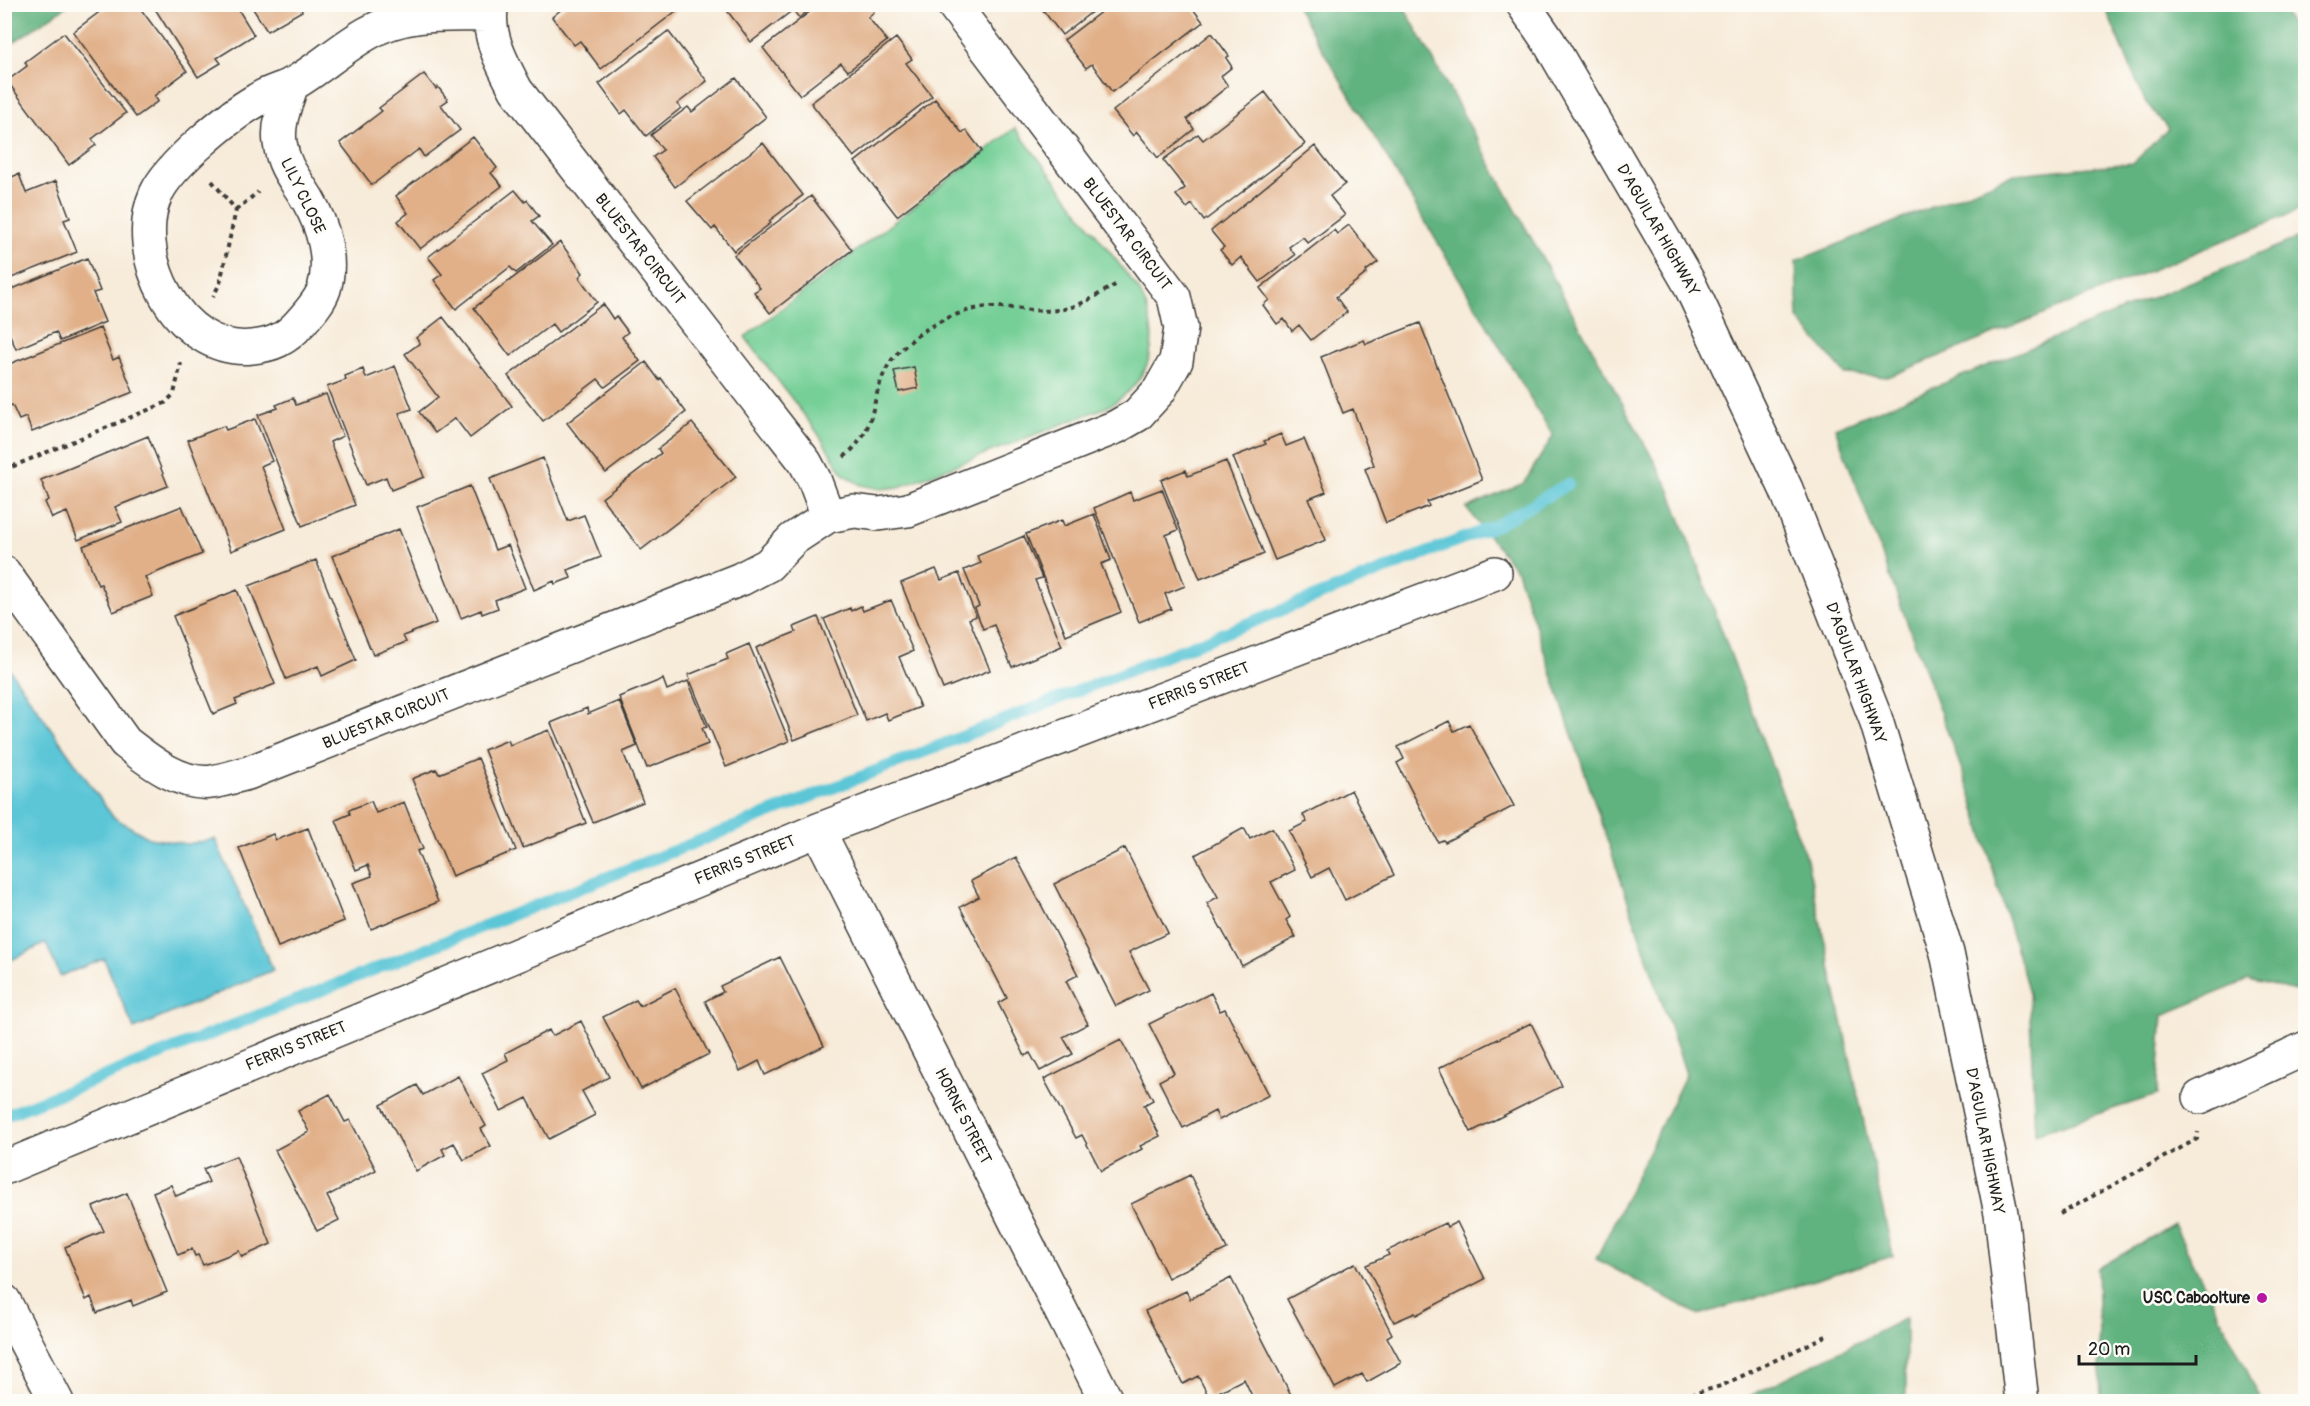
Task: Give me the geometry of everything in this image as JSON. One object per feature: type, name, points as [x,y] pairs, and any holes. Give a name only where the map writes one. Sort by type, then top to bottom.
[{"type":"main road","name":"BLUESTAR CIRCUIT","points":[[4,573],[125,742],[151,763],[180,777],[209,782],[248,773],[741,579],[768,565],[793,539],[828,516],[854,511],[879,514],[908,510],[1116,427],[1137,415],[1159,391],[1176,361],[1181,328],[1174,297],[953,4]]},
{"type":"main road","name":"D'AGUILAR HIGHWAY","points":[[1523,4],[1549,42],[1689,283],[1786,489],[1875,717],[1947,953],[2001,1213],[2022,1401]]},
{"type":"main road","name":"BLUESTAR CIRCUIT","points":[[491,10],[498,54],[516,90],[805,462],[828,516]]},
{"type":"main road","name":"LILY CLOSE","points":[[292,84],[280,120],[279,141],[286,168],[308,200],[324,233],[327,262],[323,289],[310,312],[294,330],[272,345],[246,348],[220,345],[195,332],[174,312],[163,290],[151,254],[147,219],[156,192],[189,153],[222,125],[257,99],[292,84],[369,32],[400,19],[491,10]]},
{"type":"main road","name":"FERRIS STREET","points":[[5,1167],[818,830],[1495,573]]},
{"type":"main road","name":"HORNE STREET","points":[[818,830],[1107,1401]]},
{"type":"main road","points":[[2200,1097],[2306,1047]]},
{"type":"main road","points":[[4,1302],[57,1401]]},
{"type":"path","points":[[814,479],[859,444],[870,425],[878,390],[887,368],[898,352],[920,334],[944,320],[968,311],[989,307],[1045,311],[1068,308],[1152,265]]},
{"type":"path","points":[[2060,1214],[2197,1139],[2200,1097]]},
{"type":"path","points":[[1664,1401],[1721,1386],[1826,1336]]},
{"type":"green space","points":[[5,4],[68,4],[68,5],[5,48]]},
{"type":"green space","points":[[1300,5],[1403,5],[1669,488],[1807,860],[1893,1256],[1699,1315],[1596,1259],[1686,1074],[1517,571],[1466,508],[1524,483],[1553,436],[1297,7]]},
{"type":"green space","points":[[2104,5],[2282,5],[2305,57],[2305,208],[1888,377],[1845,374],[1798,319],[1796,261],[2015,174],[2133,163],[2168,129],[2145,101]]},
{"type":"green space","points":[[1015,128],[1139,290],[1151,324],[1150,356],[1144,371],[1123,396],[1107,407],[899,487],[881,489],[861,485],[844,475],[817,432],[745,337]]},
{"type":"green space","points":[[2305,235],[2305,993],[2248,980],[2163,1015],[2157,1095],[2035,1134],[2029,993],[1971,795],[1835,428]]},
{"type":"green space","points":[[2174,1224],[2262,1401],[2101,1401],[2097,1269]]},
{"type":"green space","points":[[1906,1318],[1906,1401],[1740,1401]]},
{"type":"water","points":[[5,663],[113,817],[149,838],[187,844],[215,839],[273,970],[134,1029],[104,959],[60,976],[46,943],[5,963]]},
{"type":"building","points":[[110,4],[137,4],[187,71],[154,96],[158,101],[136,117],[73,32]]},
{"type":"building","points":[[152,4],[235,4],[254,35],[217,58],[221,63],[198,77]]},
{"type":"building","points":[[250,4],[298,4],[302,11],[267,31]]},
{"type":"building","points":[[568,4],[678,4],[680,8],[601,69],[580,41],[574,45],[552,17]]},
{"type":"building","points":[[722,4],[816,4],[799,18],[793,10],[751,42]]},
{"type":"building","points":[[820,4],[869,4],[874,12],[868,17],[887,41],[848,71],[841,63],[800,95],[763,48]]},
{"type":"building","points":[[1030,4],[1096,4],[1098,7],[1062,35],[1039,5],[1033,9]]},
{"type":"building","points":[[1110,5],[1190,5],[1203,22],[1112,92],[1092,64],[1086,68],[1064,40]]},
{"type":"building","points":[[668,31],[707,81],[677,104],[681,108],[646,136],[626,110],[621,114],[599,84]]},
{"type":"building","points":[[64,33],[126,113],[92,139],[96,145],[69,165],[7,81],[27,66],[25,62]]},
{"type":"building","points":[[1212,33],[1229,56],[1226,58],[1232,67],[1221,76],[1228,86],[1187,119],[1194,129],[1158,158],[1137,132],[1133,136],[1113,111]]},
{"type":"building","points":[[896,38],[912,59],[906,63],[932,96],[854,157],[811,103]]},
{"type":"building","points":[[424,74],[448,100],[441,105],[460,130],[424,157],[419,149],[372,185],[340,143],[382,111],[379,108]]},
{"type":"building","points":[[736,78],[766,117],[675,187],[653,157],[663,150],[651,135],[688,107],[692,112]]},
{"type":"building","points":[[1265,92],[1305,144],[1204,221],[1192,204],[1187,208],[1176,195],[1185,188],[1163,160],[1198,134],[1203,140]]},
{"type":"building","points":[[935,99],[962,133],[966,130],[982,151],[897,216],[855,162]]},
{"type":"building","points":[[473,137],[497,168],[491,173],[502,186],[420,249],[398,221],[408,213],[396,196]]},
{"type":"building","points":[[763,143],[803,195],[734,251],[715,227],[712,230],[687,201]]},
{"type":"building","points":[[1315,146],[1345,184],[1330,196],[1345,215],[1308,243],[1303,237],[1289,247],[1295,255],[1260,282],[1241,257],[1232,265],[1220,250],[1224,247],[1211,231]]},
{"type":"building","points":[[19,174],[26,193],[56,181],[70,218],[64,220],[77,252],[4,281],[4,180]]},
{"type":"building","points":[[515,190],[525,202],[527,200],[539,216],[532,221],[552,245],[516,273],[510,267],[456,309],[434,280],[442,274],[428,257]]},
{"type":"building","points":[[811,196],[852,250],[770,313],[754,292],[760,288],[734,255]]},
{"type":"building","points":[[1349,225],[1378,262],[1336,297],[1347,312],[1311,340],[1299,325],[1292,331],[1284,319],[1277,324],[1263,305],[1269,300],[1260,288],[1334,230],[1337,234]]},
{"type":"building","points":[[560,242],[583,273],[579,277],[597,302],[558,332],[552,324],[510,356],[474,308]]},
{"type":"building","points":[[87,258],[100,291],[93,293],[105,322],[60,341],[56,332],[16,349],[10,335],[5,337],[5,292]]},
{"type":"building","points":[[603,304],[613,319],[616,316],[628,332],[622,337],[640,361],[605,387],[598,379],[543,421],[508,376]]},
{"type":"building","points":[[443,317],[512,406],[470,438],[455,418],[435,433],[419,412],[438,397],[405,354],[420,343],[416,338]]},
{"type":"building","points":[[1420,323],[1482,480],[1427,502],[1429,506],[1386,523],[1365,469],[1374,465],[1353,409],[1343,413],[1321,357],[1364,340],[1366,344]]},
{"type":"building","points":[[100,328],[113,360],[119,357],[133,392],[32,432],[26,417],[19,420],[12,405],[4,408],[4,366]]},
{"type":"building","points":[[646,362],[686,412],[606,473],[567,423]]},
{"type":"building","points":[[395,366],[412,409],[399,413],[424,477],[391,490],[386,477],[366,485],[327,387],[346,380],[345,376],[363,369],[366,378]]},
{"type":"building","points":[[914,367],[918,388],[899,392],[894,371]]},
{"type":"building","points":[[326,394],[343,436],[330,442],[355,505],[302,526],[258,415],[278,408],[276,405],[293,398],[296,405]]},
{"type":"building","points":[[255,419],[272,461],[261,466],[286,529],[231,551],[188,440],[224,426],[226,430]]},
{"type":"building","points":[[692,423],[736,477],[641,550],[602,498],[661,453],[658,449]]},
{"type":"building","points":[[1281,434],[1286,446],[1304,439],[1326,492],[1309,499],[1326,540],[1275,560],[1233,457],[1266,444],[1264,441]]},
{"type":"building","points":[[148,436],[168,486],[115,507],[122,522],[78,540],[67,512],[52,518],[45,502],[49,500],[41,480]]},
{"type":"building","points":[[543,458],[568,521],[584,515],[601,557],[568,570],[571,578],[555,584],[554,581],[534,590],[490,479]]},
{"type":"building","points":[[1226,461],[1264,554],[1200,579],[1161,480],[1186,470],[1188,476]]},
{"type":"building","points":[[470,486],[495,550],[508,545],[525,588],[495,600],[498,608],[482,614],[481,610],[461,618],[417,507]]},
{"type":"building","points":[[1162,489],[1178,530],[1166,535],[1185,586],[1165,594],[1171,609],[1139,622],[1094,508],[1130,492],[1133,500]]},
{"type":"building","points":[[182,506],[202,554],[145,577],[153,596],[113,612],[101,584],[98,585],[83,546]]},
{"type":"building","points":[[1094,514],[1111,560],[1101,564],[1121,612],[1066,635],[1026,534],[1062,520],[1064,526]]},
{"type":"building","points":[[399,529],[436,623],[403,636],[406,642],[373,655],[332,556]]},
{"type":"building","points":[[1024,536],[1042,578],[1035,580],[1062,646],[1012,667],[994,625],[983,629],[975,608],[979,606],[964,570],[981,563],[977,556]]},
{"type":"building","points":[[316,560],[356,660],[322,676],[318,666],[286,679],[249,586]]},
{"type":"building","points":[[936,569],[941,580],[959,573],[976,616],[969,619],[990,670],[943,689],[901,583]]},
{"type":"building","points":[[237,590],[275,684],[235,700],[237,704],[213,714],[173,616]]},
{"type":"building","points":[[891,600],[913,651],[899,657],[920,707],[888,720],[885,713],[866,721],[824,619],[850,608],[851,611],[861,606],[863,611]]},
{"type":"building","points":[[818,617],[857,715],[794,740],[756,648],[796,632],[794,627]]},
{"type":"building","points":[[749,644],[789,741],[726,767],[688,675],[728,659],[726,654]]},
{"type":"building","points":[[663,679],[667,690],[688,681],[707,727],[702,728],[708,744],[647,768],[619,697]]},
{"type":"building","points":[[619,701],[637,746],[623,752],[643,802],[593,822],[551,723],[587,708],[588,714]]},
{"type":"building","points":[[1449,721],[1454,731],[1469,724],[1514,806],[1445,842],[1443,840],[1438,842],[1397,763],[1404,759],[1398,747]]},
{"type":"building","points":[[549,730],[586,823],[523,848],[484,750],[508,740],[510,745]]},
{"type":"building","points":[[478,758],[516,850],[452,876],[412,779],[436,769],[439,774]]},
{"type":"building","points":[[1351,790],[1394,875],[1345,900],[1329,868],[1312,877],[1289,831],[1307,822],[1303,815]]},
{"type":"building","points":[[371,801],[376,813],[404,802],[423,849],[417,851],[438,902],[371,929],[353,883],[372,876],[368,865],[356,870],[336,820],[350,814],[349,810]]},
{"type":"building","points":[[308,828],[344,921],[278,947],[239,848],[273,834],[276,840]]},
{"type":"building","points":[[1244,828],[1250,839],[1272,828],[1295,870],[1271,882],[1290,917],[1286,920],[1296,937],[1242,966],[1207,903],[1218,897],[1195,855]]},
{"type":"building","points":[[1125,848],[1168,933],[1129,952],[1149,990],[1116,1006],[1054,884]]},
{"type":"building","points":[[1016,857],[1078,975],[1066,981],[1088,1024],[1063,1037],[1073,1054],[1040,1071],[1030,1053],[1025,1056],[998,1003],[1007,998],[960,907],[979,897],[971,881]]},
{"type":"building","points":[[780,957],[824,1046],[765,1075],[759,1061],[740,1071],[705,1001],[723,992],[720,986]]},
{"type":"building","points":[[675,988],[709,1054],[641,1089],[603,1017],[636,1000],[640,1006]]},
{"type":"building","points":[[1211,993],[1220,1011],[1225,1009],[1269,1095],[1219,1120],[1215,1111],[1183,1128],[1159,1081],[1174,1073],[1149,1024]]},
{"type":"building","points":[[581,1021],[609,1077],[582,1091],[595,1115],[549,1139],[527,1098],[501,1111],[482,1073],[508,1060],[505,1053],[549,1030],[552,1036]]},
{"type":"building","points":[[1531,1023],[1562,1086],[1471,1132],[1439,1068]]},
{"type":"building","points":[[1121,1040],[1153,1100],[1144,1105],[1160,1136],[1140,1146],[1142,1149],[1101,1171],[1082,1135],[1076,1138],[1044,1079]]},
{"type":"building","points":[[458,1076],[486,1126],[481,1129],[491,1146],[464,1160],[454,1143],[442,1149],[445,1155],[416,1171],[381,1105],[417,1085],[423,1095]]},
{"type":"building","points":[[330,1094],[345,1122],[350,1120],[376,1170],[327,1196],[339,1220],[317,1231],[275,1150],[309,1132],[298,1111]]},
{"type":"building","points":[[236,1156],[271,1244],[242,1257],[239,1251],[203,1265],[192,1249],[178,1255],[153,1192],[171,1185],[176,1196],[209,1182],[203,1169]]},
{"type":"building","points":[[1190,1175],[1227,1249],[1168,1278],[1131,1204]]},
{"type":"building","points":[[127,1193],[167,1292],[133,1306],[131,1300],[97,1313],[91,1297],[86,1300],[65,1247],[104,1231],[93,1207]]},
{"type":"building","points":[[1457,1222],[1485,1279],[1416,1315],[1415,1313],[1394,1322],[1366,1265],[1389,1255],[1387,1251],[1445,1223],[1447,1227]]},
{"type":"building","points":[[1355,1263],[1392,1334],[1387,1337],[1401,1363],[1367,1382],[1362,1374],[1335,1388],[1287,1299]]},
{"type":"building","points":[[1231,1278],[1291,1395],[1279,1402],[1255,1402],[1244,1379],[1209,1397],[1198,1376],[1183,1384],[1145,1311],[1186,1291],[1190,1299]]},
{"type":"waterway","points":[[4,1116],[1497,525],[1568,484]]},
{"type":"place","name":"USC Caboolture","points":[[2262,1298]]}]
